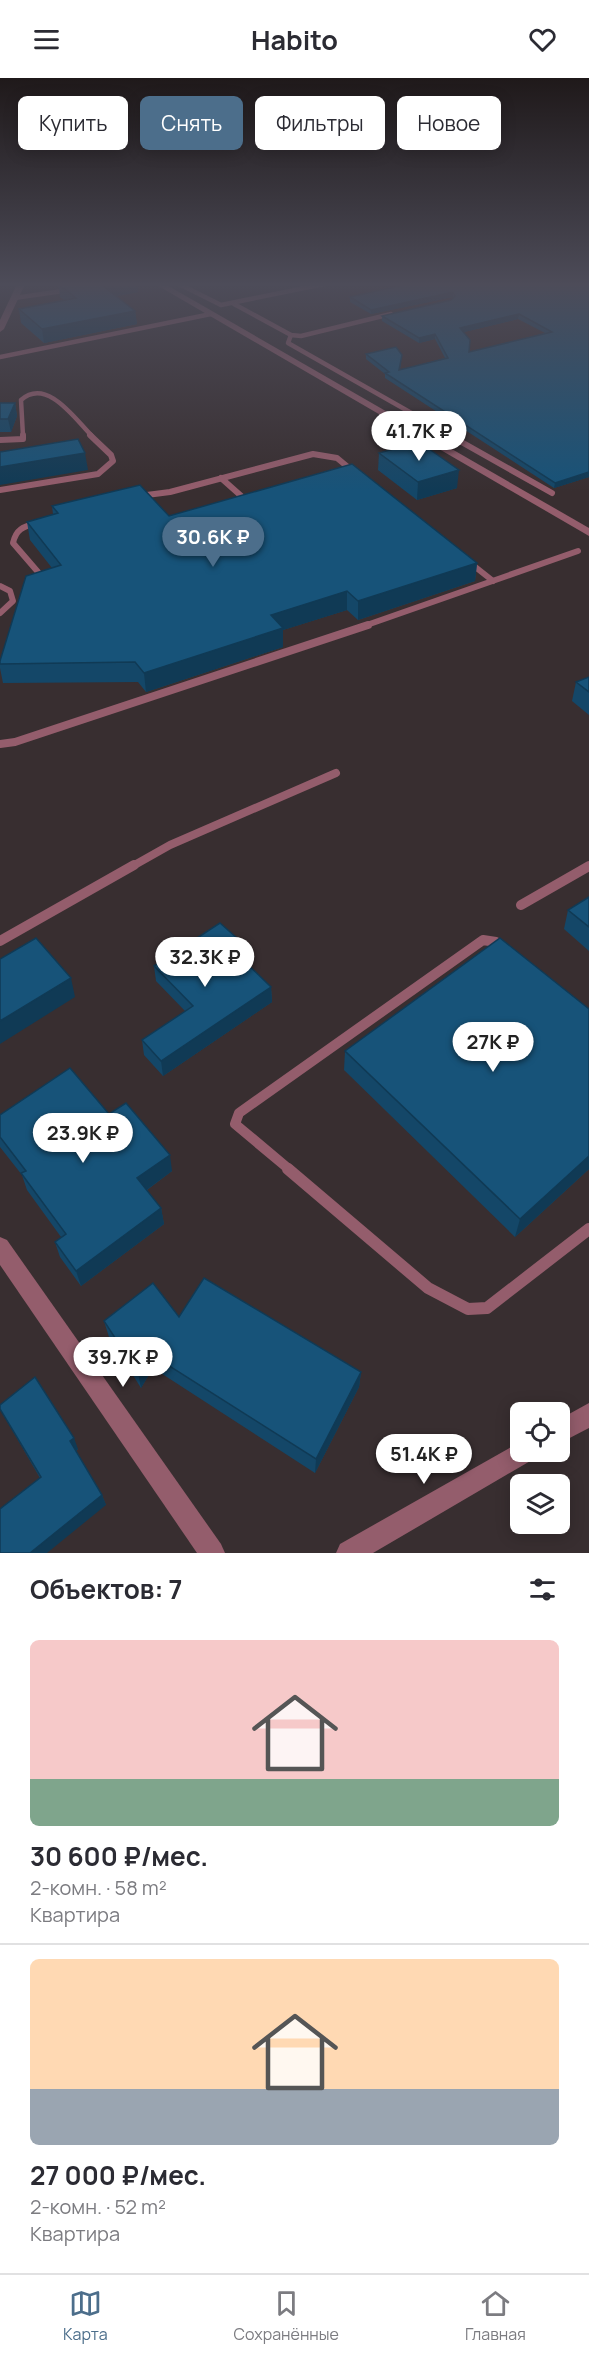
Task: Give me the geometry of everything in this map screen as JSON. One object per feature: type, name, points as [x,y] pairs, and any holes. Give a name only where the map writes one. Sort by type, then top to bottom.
[{"type":"street","points":[[278,353],[589,533]]},
{"type":"street","points":[[0,1247],[212,1553]]},
{"type":"street","points":[[570,1426],[589,1415]]},
{"type":"street","points":[[349,1553],[510,1460]]},
{"type":"lane","points":[[0,357],[20,353]]},
{"type":"lane","points":[[307,353],[552,493]]},
{"type":"lane","points":[[0,440],[23,439],[21,400],[30,393],[45,393],[50,395],[111,455],[113,461],[98,474],[0,490]]},
{"type":"lane","points":[[130,498],[170,492],[313,454],[337,458],[364,480]]},
{"type":"lane","points":[[221,478],[251,505]]},
{"type":"lane","points":[[38,572],[14,543],[15,534],[22,527],[44,522]]},
{"type":"lane","points":[[0,744],[15,742],[303,648],[578,551]]},
{"type":"lane","points":[[465,559],[493,581]]},
{"type":"lane","points":[[0,586],[10,591],[13,596],[10,607],[0,613]]},
{"type":"lane","points":[[0,941],[170,845],[336,773]]},
{"type":"lane","points":[[520,905],[589,866]]},
{"type":"lane","points":[[515,957],[496,942],[483,940],[239,1113],[235,1124],[429,1288],[468,1309],[487,1308],[589,1229]]},
{"type":"building","points":[[400,353],[399,370],[448,358],[445,353],[589,353],[589,472],[555,483],[385,373],[389,372],[366,354]]},
{"type":"building","points":[[0,403],[15,403],[8,419],[0,419]]},
{"type":"building","points":[[78,439],[85,453],[0,467],[0,452]]},
{"type":"building","points":[[419,442],[459,470],[418,482],[379,453]]},
{"type":"building","points":[[352,464],[477,563],[358,601],[347,591],[271,615],[283,628],[144,673],[135,662],[0,664],[26,576],[61,565],[27,522],[58,513],[52,506],[140,485],[169,516]]},
{"type":"building","points":[[589,677],[589,692],[576,682]]},
{"type":"building","points":[[589,897],[589,927],[568,910]]},
{"type":"building","points":[[220,923],[247,947],[237,954],[271,987],[161,1061],[142,1040],[193,1006],[154,966]]},
{"type":"building","points":[[36,938],[71,978],[0,1021],[0,959]]},
{"type":"building","points":[[500,938],[589,1009],[589,1156],[520,1219],[345,1051]]},
{"type":"building","points":[[70,1068],[109,1114],[126,1103],[170,1155],[137,1178],[161,1208],[76,1271],[55,1242],[66,1234],[21,1173],[26,1171],[0,1137],[0,1115]]},
{"type":"building","points":[[204,1278],[361,1372],[316,1459],[149,1353],[138,1373],[104,1321],[153,1283],[179,1317]]},
{"type":"building","points":[[35,1377],[74,1438],[70,1441],[102,1495],[30,1553],[0,1553],[0,1509],[41,1477],[0,1409],[0,1405]]}]
